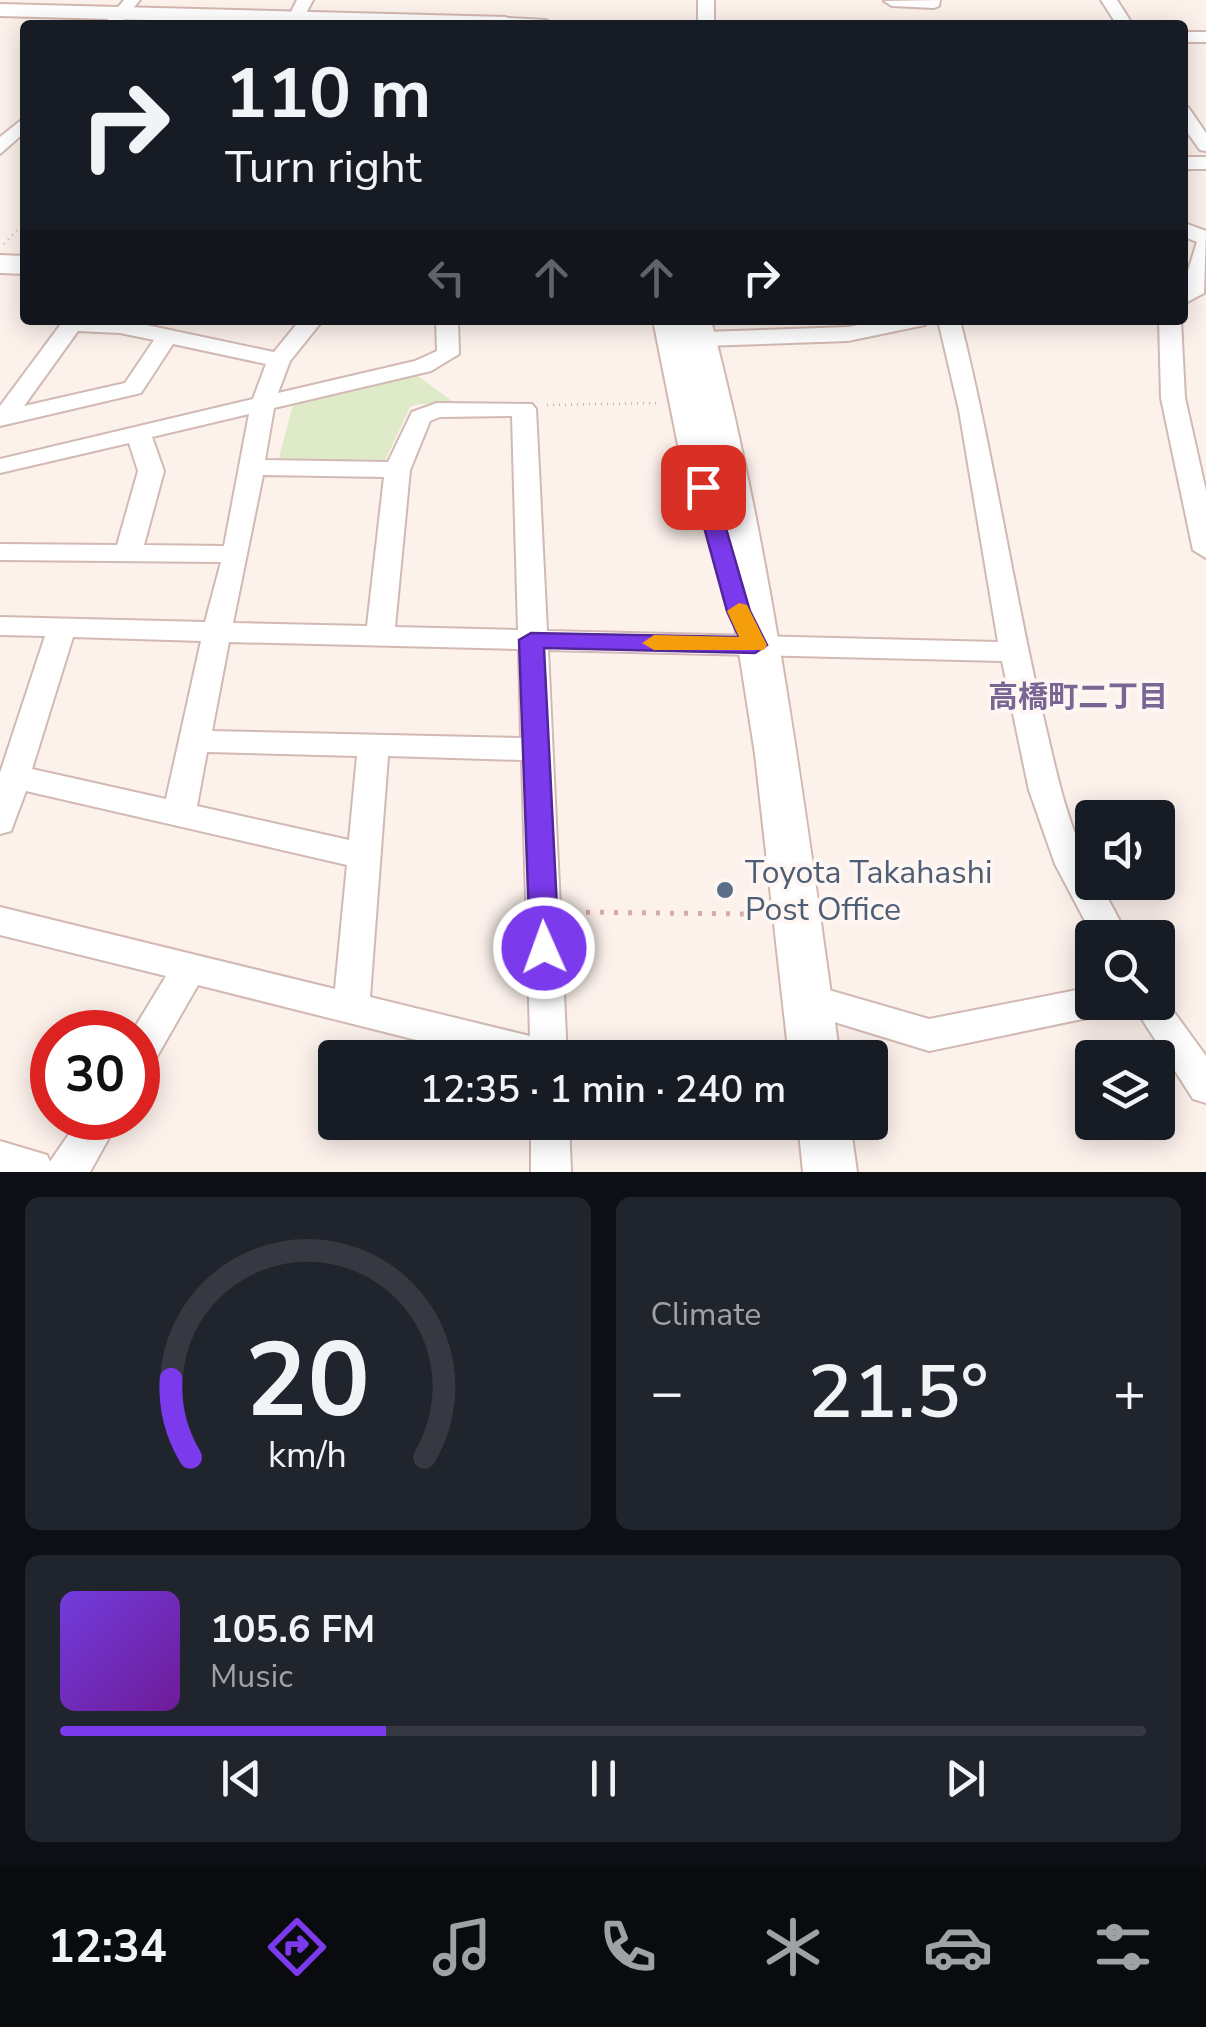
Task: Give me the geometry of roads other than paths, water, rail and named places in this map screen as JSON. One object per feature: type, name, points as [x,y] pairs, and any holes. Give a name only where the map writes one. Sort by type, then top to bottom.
[{"type":"main road","points":[[270,20],[300,9],[498,15]]},
{"type":"main road","points":[[0,10],[251,20]]},
{"type":"main road","points":[[669,325],[724,565],[755,645]]},
{"type":"main road","points":[[699,330],[715,397],[776,754],[813,1040]]},
{"type":"main road","points":[[826,1140],[830,1172]]},
{"type":"main road","points":[[0,1165],[28,1172]]},
{"type":"street","points":[[892,1],[933,2]]},
{"type":"street","points":[[1188,120],[1206,146]]},
{"type":"street","points":[[0,148],[20,128]]},
{"type":"street","points":[[1188,296],[1193,293],[1206,242]]},
{"type":"street","points":[[2,418],[72,325]]},
{"type":"street","points":[[103,325],[279,360]]},
{"type":"street","points":[[178,814],[236,554],[263,403],[279,360],[308,325]]},
{"type":"street","points":[[0,466],[442,360],[448,354],[447,325]]},
{"type":"street","points":[[699,330],[848,334],[893,325]]},
{"type":"street","points":[[950,325],[970,410],[1014,652],[1053,818],[1103,920]]},
{"type":"street","points":[[1170,325],[1173,398],[1206,550]]},
{"type":"street","points":[[2,418],[133,388],[167,337]]},
{"type":"street","points":[[0,922],[549,1058],[524,409],[427,412],[420,418],[397,470],[380,636]]},
{"type":"street","points":[[129,551],[150,471],[138,432]]},
{"type":"street","points":[[252,467],[397,470]]},
{"type":"street","points":[[0,552],[236,554]]},
{"type":"street","points":[[0,626],[1014,652]]},
{"type":"street","points":[[0,822],[62,628]]},
{"type":"street","points":[[195,740],[535,749]]},
{"type":"street","points":[[351,1009],[373,747]]},
{"type":"street","points":[[16,778],[364,856]]},
{"type":"street","points":[[160,1018],[188,970]]},
{"type":"street","points":[[808,999],[929,1035],[1075,1005]]},
{"type":"street","points":[[1161,1020],[1206,1087]]},
{"type":"street","points":[[63,1172],[88,1140]]},
{"type":"street","points":[[550,1140],[551,1172]]},
{"type":"place","name":"Toyota Takahashi Post Office","points":[[725,890]]},
{"type":"district","name":"高橋町二丁目","points":[[1078,697]]}]
